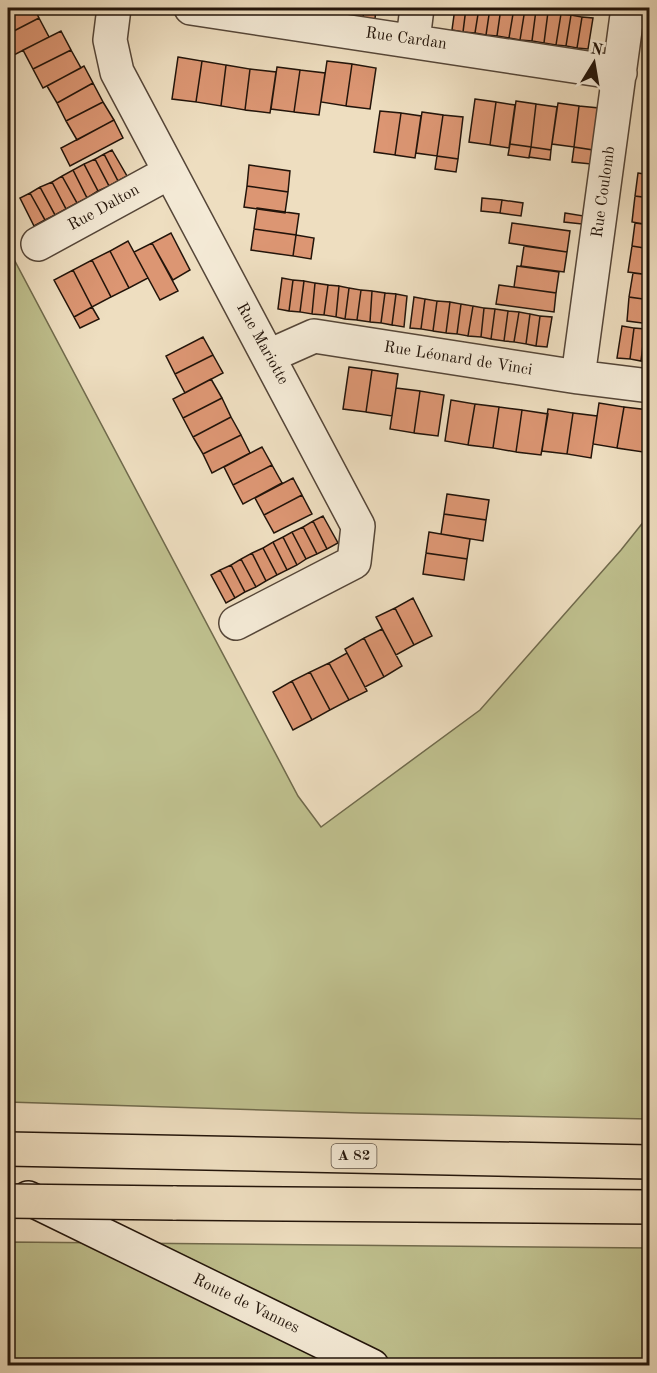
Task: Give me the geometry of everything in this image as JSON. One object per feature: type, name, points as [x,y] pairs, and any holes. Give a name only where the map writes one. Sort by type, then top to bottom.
[{"type":"highway","name":"A 82","points":[[8,1149],[650,1162]]},
{"type":"highway","points":[[8,1201],[650,1207]]},
{"type":"street","name":"Rue Mariotte","points":[[114,8],[110,40],[117,72],[358,526],[354,562],[236,623]]},
{"type":"street","name":"Rue Cardan","points":[[191,8],[620,73]]},
{"type":"street","points":[[412,40],[417,8]]},
{"type":"street","name":"Rue Coulomb","points":[[578,377],[628,8]]},
{"type":"street","name":"Rue Dalton","points":[[38,244],[170,172]]},
{"type":"street","name":"Rue Léonard de Vinci","points":[[269,356],[314,336],[650,386]]},
{"type":"street","name":"Route de Vannes","points":[[8,1188],[372,1365]]},
{"type":"green space","points":[[8,248],[298,796],[321,827],[480,710],[649,515],[649,1119],[8,1102]]},
{"type":"green space","points":[[8,1242],[649,1248],[649,1365],[8,1365]]},
{"type":"building","points":[[17,8],[34,8],[39,18],[8,34],[8,12]]},
{"type":"building","points":[[353,8],[364,8],[363,18],[352,16]]},
{"type":"building","points":[[364,8],[376,8],[375,19],[363,18]]},
{"type":"building","points":[[455,8],[466,8],[463,32],[452,30]]},
{"type":"building","points":[[466,8],[479,8],[475,33],[463,32]]},
{"type":"building","points":[[479,8],[490,8],[486,35],[475,33]]},
{"type":"building","points":[[490,8],[501,8],[497,36],[486,35]]},
{"type":"building","points":[[501,8],[514,8],[509,38],[497,36]]},
{"type":"building","points":[[514,8],[525,9],[520,40],[509,38]]},
{"type":"building","points":[[564,8],[595,8],[594,14]]},
{"type":"building","points":[[525,9],[536,10],[532,41],[520,40]]},
{"type":"building","points":[[536,10],[548,12],[544,43],[532,41]]},
{"type":"building","points":[[548,12],[561,14],[556,45],[544,43]]},
{"type":"building","points":[[561,14],[571,15],[566,46],[556,45]]},
{"type":"building","points":[[571,15],[582,17],[577,48],[566,46]]},
{"type":"building","points":[[582,17],[593,18],[588,49],[577,48]]},
{"type":"building","points":[[39,18],[49,37],[12,56],[8,47],[8,34]]},
{"type":"building","points":[[61,31],[71,50],[33,69],[23,50]]},
{"type":"building","points":[[71,50],[81,68],[43,88],[33,69]]},
{"type":"building","points":[[178,57],[202,61],[196,102],[172,99]]},
{"type":"building","points":[[202,61],[226,65],[221,106],[196,102]]},
{"type":"building","points":[[327,61],[352,64],[346,106],[321,102]]},
{"type":"building","points":[[352,64],[376,68],[370,109],[346,106]]},
{"type":"building","points":[[226,65],[250,69],[245,110],[221,106]]},
{"type":"building","points":[[84,66],[93,83],[57,103],[47,86]]},
{"type":"building","points":[[277,67],[300,70],[294,112],[271,109]]},
{"type":"building","points":[[250,69],[276,72],[270,113],[245,110]]},
{"type":"building","points":[[300,70],[325,73],[319,115],[294,112]]},
{"type":"building","points":[[93,83],[103,102],[66,121],[57,103]]},
{"type":"building","points":[[475,99],[496,102],[490,145],[469,142]]},
{"type":"building","points":[[516,101],[536,104],[531,147],[510,144]]},
{"type":"building","points":[[103,102],[114,120],[77,140],[66,121]]},
{"type":"building","points":[[496,102],[515,105],[509,148],[490,145]]},
{"type":"building","points":[[558,103],[579,106],[574,147],[552,144]]},
{"type":"building","points":[[536,104],[557,107],[551,150],[531,147]]},
{"type":"building","points":[[579,106],[599,108],[593,150],[574,147]]},
{"type":"building","points":[[380,111],[401,113],[395,155],[374,152]]},
{"type":"building","points":[[422,112],[443,115],[437,156],[416,153]]},
{"type":"building","points":[[401,113],[421,116],[415,158],[395,155]]},
{"type":"building","points":[[443,115],[463,117],[458,159],[437,156]]},
{"type":"building","points":[[114,120],[123,138],[70,166],[61,148]]},
{"type":"building","points":[[510,144],[531,147],[529,158],[508,155]]},
{"type":"building","points":[[531,147],[551,150],[550,160],[529,157]]},
{"type":"building","points":[[574,147],[593,150],[591,164],[572,162]]},
{"type":"building","points":[[112,150],[127,176],[118,181],[104,154]]},
{"type":"building","points":[[104,154],[118,181],[109,186],[95,159]]},
{"type":"building","points":[[437,156],[458,159],[456,172],[435,169]]},
{"type":"building","points":[[95,159],[109,186],[98,191],[84,164]]},
{"type":"building","points":[[84,164],[98,191],[87,198],[73,170]]},
{"type":"building","points":[[249,165],[290,171],[288,192],[247,186]]},
{"type":"building","points":[[73,170],[87,198],[77,203],[62,176]]},
{"type":"building","points":[[638,173],[650,175],[650,198],[635,196]]},
{"type":"building","points":[[62,176],[77,203],[66,209],[52,182]]},
{"type":"building","points":[[52,182],[66,209],[55,215],[40,187]]},
{"type":"building","points":[[247,186],[288,192],[285,213],[244,207]]},
{"type":"building","points":[[40,187],[55,215],[45,220],[30,193]]},
{"type":"building","points":[[30,193],[45,220],[34,226],[20,198]]},
{"type":"building","points":[[635,196],[650,198],[650,225],[632,222]]},
{"type":"building","points":[[482,198],[502,200],[500,213],[481,211]]},
{"type":"building","points":[[502,200],[523,203],[521,216],[500,213]]},
{"type":"building","points":[[257,208],[299,214],[296,235],[254,229]]},
{"type":"building","points":[[565,213],[584,216],[582,224],[564,222]]},
{"type":"building","points":[[512,223],[570,231],[567,252],[509,243]]},
{"type":"building","points":[[635,223],[650,225],[650,249],[632,246]]},
{"type":"building","points":[[254,229],[296,235],[293,256],[251,250]]},
{"type":"building","points":[[171,233],[190,270],[173,280],[152,243]]},
{"type":"building","points":[[296,235],[314,238],[311,259],[293,256]]},
{"type":"building","points":[[128,241],[148,278],[129,288],[110,251]]},
{"type":"building","points":[[152,243],[178,291],[160,300],[134,252]]},
{"type":"building","points":[[524,246],[567,252],[564,272],[521,266]]},
{"type":"building","points":[[632,246],[650,249],[650,275],[628,272]]},
{"type":"building","points":[[110,251],[129,288],[111,297],[92,260]]},
{"type":"building","points":[[92,260],[111,297],[92,307],[73,270]]},
{"type":"building","points":[[517,266],[559,272],[556,293],[514,287]]},
{"type":"building","points":[[73,270],[92,307],[74,317],[54,280]]},
{"type":"building","points":[[633,273],[650,275],[650,300],[629,297]]},
{"type":"building","points":[[282,278],[293,280],[289,311],[278,309]]},
{"type":"building","points":[[293,280],[304,281],[300,312],[289,311]]},
{"type":"building","points":[[304,281],[315,283],[312,314],[300,312]]},
{"type":"building","points":[[315,283],[328,285],[324,315],[312,314]]},
{"type":"building","points":[[328,285],[339,286],[336,317],[324,315]]},
{"type":"building","points":[[499,285],[556,293],[554,312],[496,304]]},
{"type":"building","points":[[339,286],[349,288],[345,319],[336,317]]},
{"type":"building","points":[[349,288],[361,290],[357,320],[345,319]]},
{"type":"building","points":[[361,290],[372,291],[370,322],[357,320]]},
{"type":"building","points":[[372,291],[385,293],[381,323],[370,322]]},
{"type":"building","points":[[385,293],[396,294],[392,325],[381,323]]},
{"type":"building","points":[[396,294],[407,296],[404,327],[392,325]]},
{"type":"building","points":[[414,297],[425,299],[421,329],[410,328]]},
{"type":"building","points":[[629,297],[650,300],[650,324],[627,321]]},
{"type":"building","points":[[425,299],[437,301],[433,331],[421,329]]},
{"type":"building","points":[[437,301],[450,302],[446,333],[433,331]]},
{"type":"building","points":[[450,302],[461,304],[457,334],[446,333]]},
{"type":"building","points":[[461,304],[473,306],[468,336],[457,334]]},
{"type":"building","points":[[473,306],[484,308],[481,337],[468,336]]},
{"type":"building","points":[[92,307],[99,319],[80,328],[74,317]]},
{"type":"building","points":[[484,308],[495,309],[491,339],[481,337]]},
{"type":"building","points":[[495,309],[508,311],[504,341],[491,339]]},
{"type":"building","points":[[508,311],[519,312],[514,342],[504,341]]},
{"type":"building","points":[[519,312],[530,314],[526,344],[514,342]]},
{"type":"building","points":[[530,314],[540,316],[536,346],[526,344]]},
{"type":"building","points":[[540,316],[552,317],[547,347],[536,346]]},
{"type":"building","points":[[622,326],[634,328],[630,359],[617,358]]},
{"type":"building","points":[[634,328],[645,329],[641,361],[630,359]]},
{"type":"building","points":[[645,329],[650,330],[650,362],[641,361]]},
{"type":"building","points":[[203,337],[213,355],[175,374],[166,356]]},
{"type":"building","points":[[213,355],[223,373],[185,393],[175,374]]},
{"type":"building","points":[[349,367],[372,370],[366,412],[343,409]]},
{"type":"building","points":[[372,370],[398,374],[392,416],[366,412]]},
{"type":"building","points":[[211,379],[222,398],[183,418],[173,399]]},
{"type":"building","points":[[396,388],[420,391],[414,433],[390,429]]},
{"type":"building","points":[[420,391],[444,395],[438,436],[414,433]]},
{"type":"building","points":[[222,398],[231,417],[193,437],[183,418]]},
{"type":"building","points":[[451,400],[475,404],[468,445],[445,441]]},
{"type":"building","points":[[599,403],[624,407],[617,448],[593,444]]},
{"type":"building","points":[[475,404],[499,407],[493,448],[468,445]]},
{"type":"building","points":[[499,407],[522,410],[516,452],[493,448]]},
{"type":"building","points":[[624,407],[649,410],[643,452],[617,448]]},
{"type":"building","points":[[548,409],[573,413],[567,454],[542,451]]},
{"type":"building","points":[[522,410],[548,414],[541,455],[516,452]]},
{"type":"building","points":[[573,413],[597,416],[591,458],[567,454]]},
{"type":"building","points":[[231,417],[241,435],[203,454],[193,437]]},
{"type":"building","points":[[241,435],[250,453],[212,473],[203,454]]},
{"type":"building","points":[[262,447],[272,465],[233,485],[224,467]]},
{"type":"building","points":[[272,465],[282,483],[243,504],[233,485]]},
{"type":"building","points":[[293,478],[302,495],[264,515],[255,498]]},
{"type":"building","points":[[447,494],[489,500],[486,520],[444,514]]},
{"type":"building","points":[[302,495],[312,514],[274,533],[264,515]]},
{"type":"building","points":[[444,514],[486,520],[483,541],[441,534]]},
{"type":"building","points":[[323,516],[338,543],[327,549],[313,521]]},
{"type":"building","points":[[313,521],[327,549],[317,554],[303,527]]},
{"type":"building","points":[[303,527],[317,554],[306,559],[292,532]]},
{"type":"building","points":[[292,532],[306,559],[297,565],[283,537]]},
{"type":"building","points":[[429,532],[470,539],[467,559],[426,553]]},
{"type":"building","points":[[283,537],[297,565],[287,570],[273,542]]},
{"type":"building","points":[[273,542],[287,570],[277,575],[263,548]]},
{"type":"building","points":[[263,548],[277,575],[266,581],[252,553]]},
{"type":"building","points":[[252,553],[266,581],[256,587],[241,559]]},
{"type":"building","points":[[426,553],[467,559],[464,580],[423,574]]},
{"type":"building","points":[[241,559],[256,587],[245,592],[231,565]]},
{"type":"building","points":[[231,565],[245,592],[235,598],[220,570]]},
{"type":"building","points":[[220,570],[235,598],[226,603],[211,575]]},
{"type":"building","points":[[413,598],[432,636],[414,645],[395,608]]},
{"type":"building","points":[[395,608],[414,645],[396,655],[376,617]]},
{"type":"building","points":[[382,629],[402,666],[384,677],[364,638]]},
{"type":"building","points":[[364,638],[384,677],[365,687],[345,649]]},
{"type":"building","points":[[347,653],[367,691],[349,700],[329,663]]},
{"type":"building","points":[[329,663],[349,700],[330,710],[310,672]]},
{"type":"building","points":[[310,672],[330,710],[312,720],[292,681]]},
{"type":"building","points":[[292,681],[312,720],[293,730],[273,692]]}]
